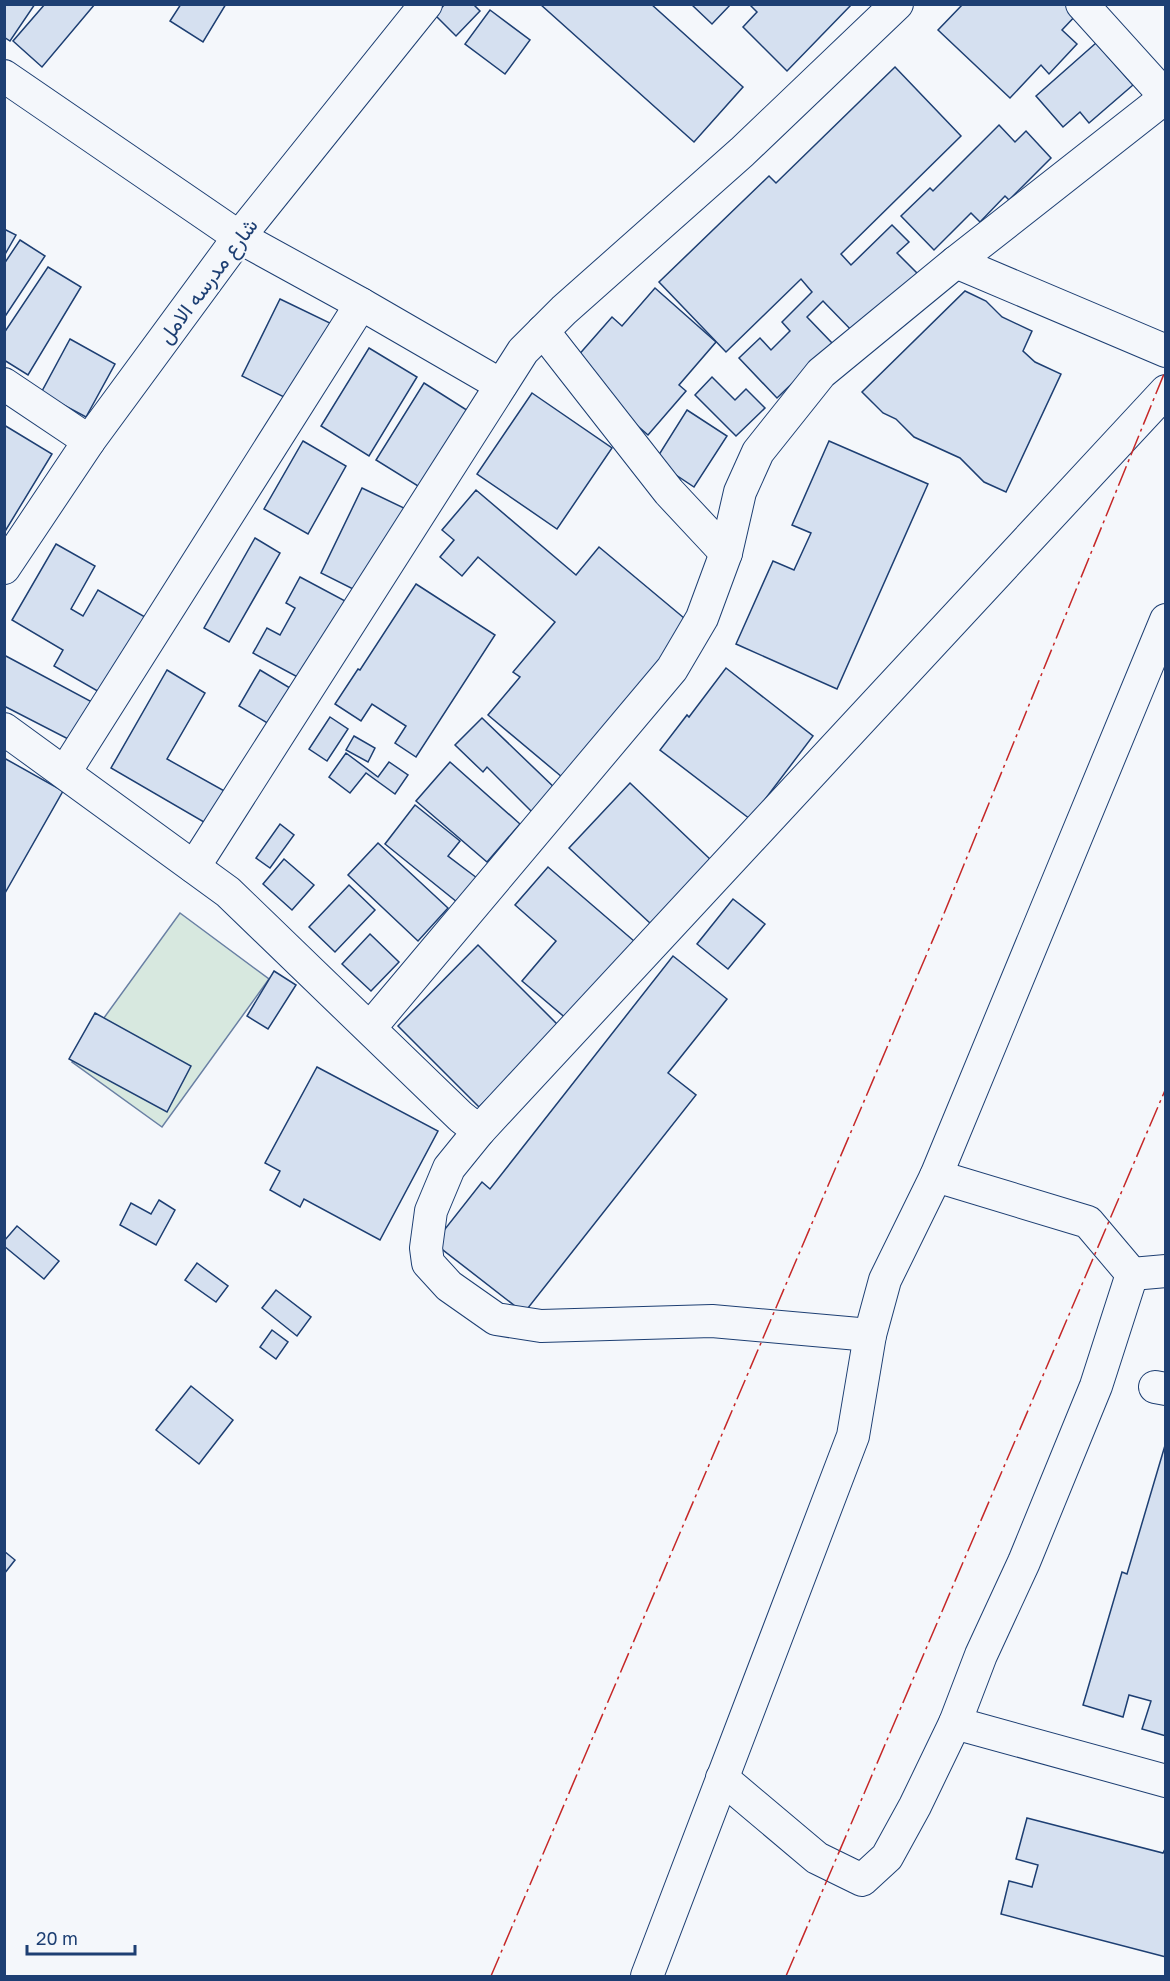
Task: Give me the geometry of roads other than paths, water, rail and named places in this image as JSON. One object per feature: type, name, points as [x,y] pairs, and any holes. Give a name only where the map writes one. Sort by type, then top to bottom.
[{"type":"street","points":[[194,867],[523,351],[564,310],[742,152],[897,4]]},
{"type":"street","points":[[370,1028],[672,669],[702,618],[726,553],[740,492],[758,452],[821,373],[956,262],[1166,97],[1082,4]]},
{"type":"street","name":"شارع مدرسه الامل","points":[[4,568],[89,441],[239,237],[414,8]]},
{"type":"street","points":[[4,76],[239,237],[361,304],[501,386]]},
{"type":"street","points":[[956,262],[1166,351]]},
{"type":"street","points":[[65,772],[361,304]]},
{"type":"street","points":[[543,331],[669,492],[726,553]]},
{"type":"street","points":[[4,384],[89,441]]},
{"type":"street","points":[[870,1335],[712,1321],[541,1326],[496,1319],[449,1286],[428,1263],[426,1248],[431,1211],[449,1168],[479,1131],[1166,391]]},
{"type":"street","points":[[647,1977],[853,1436],[870,1335],[885,1280],[936,1176],[1166,620]]},
{"type":"street","points":[[4,729],[228,892],[461,1117],[479,1131]]},
{"type":"street","points":[[936,1176],[1088,1222],[1132,1274]]},
{"type":"street","points":[[1132,1274],[1166,1271]]},
{"type":"street","points":[[722,1778],[817,1858],[862,1880],[887,1857],[915,1806],[955,1723],[981,1654],[1024,1562],[1096,1386],[1132,1274]]},
{"type":"street","points":[[955,1723],[1166,1781]]}]
